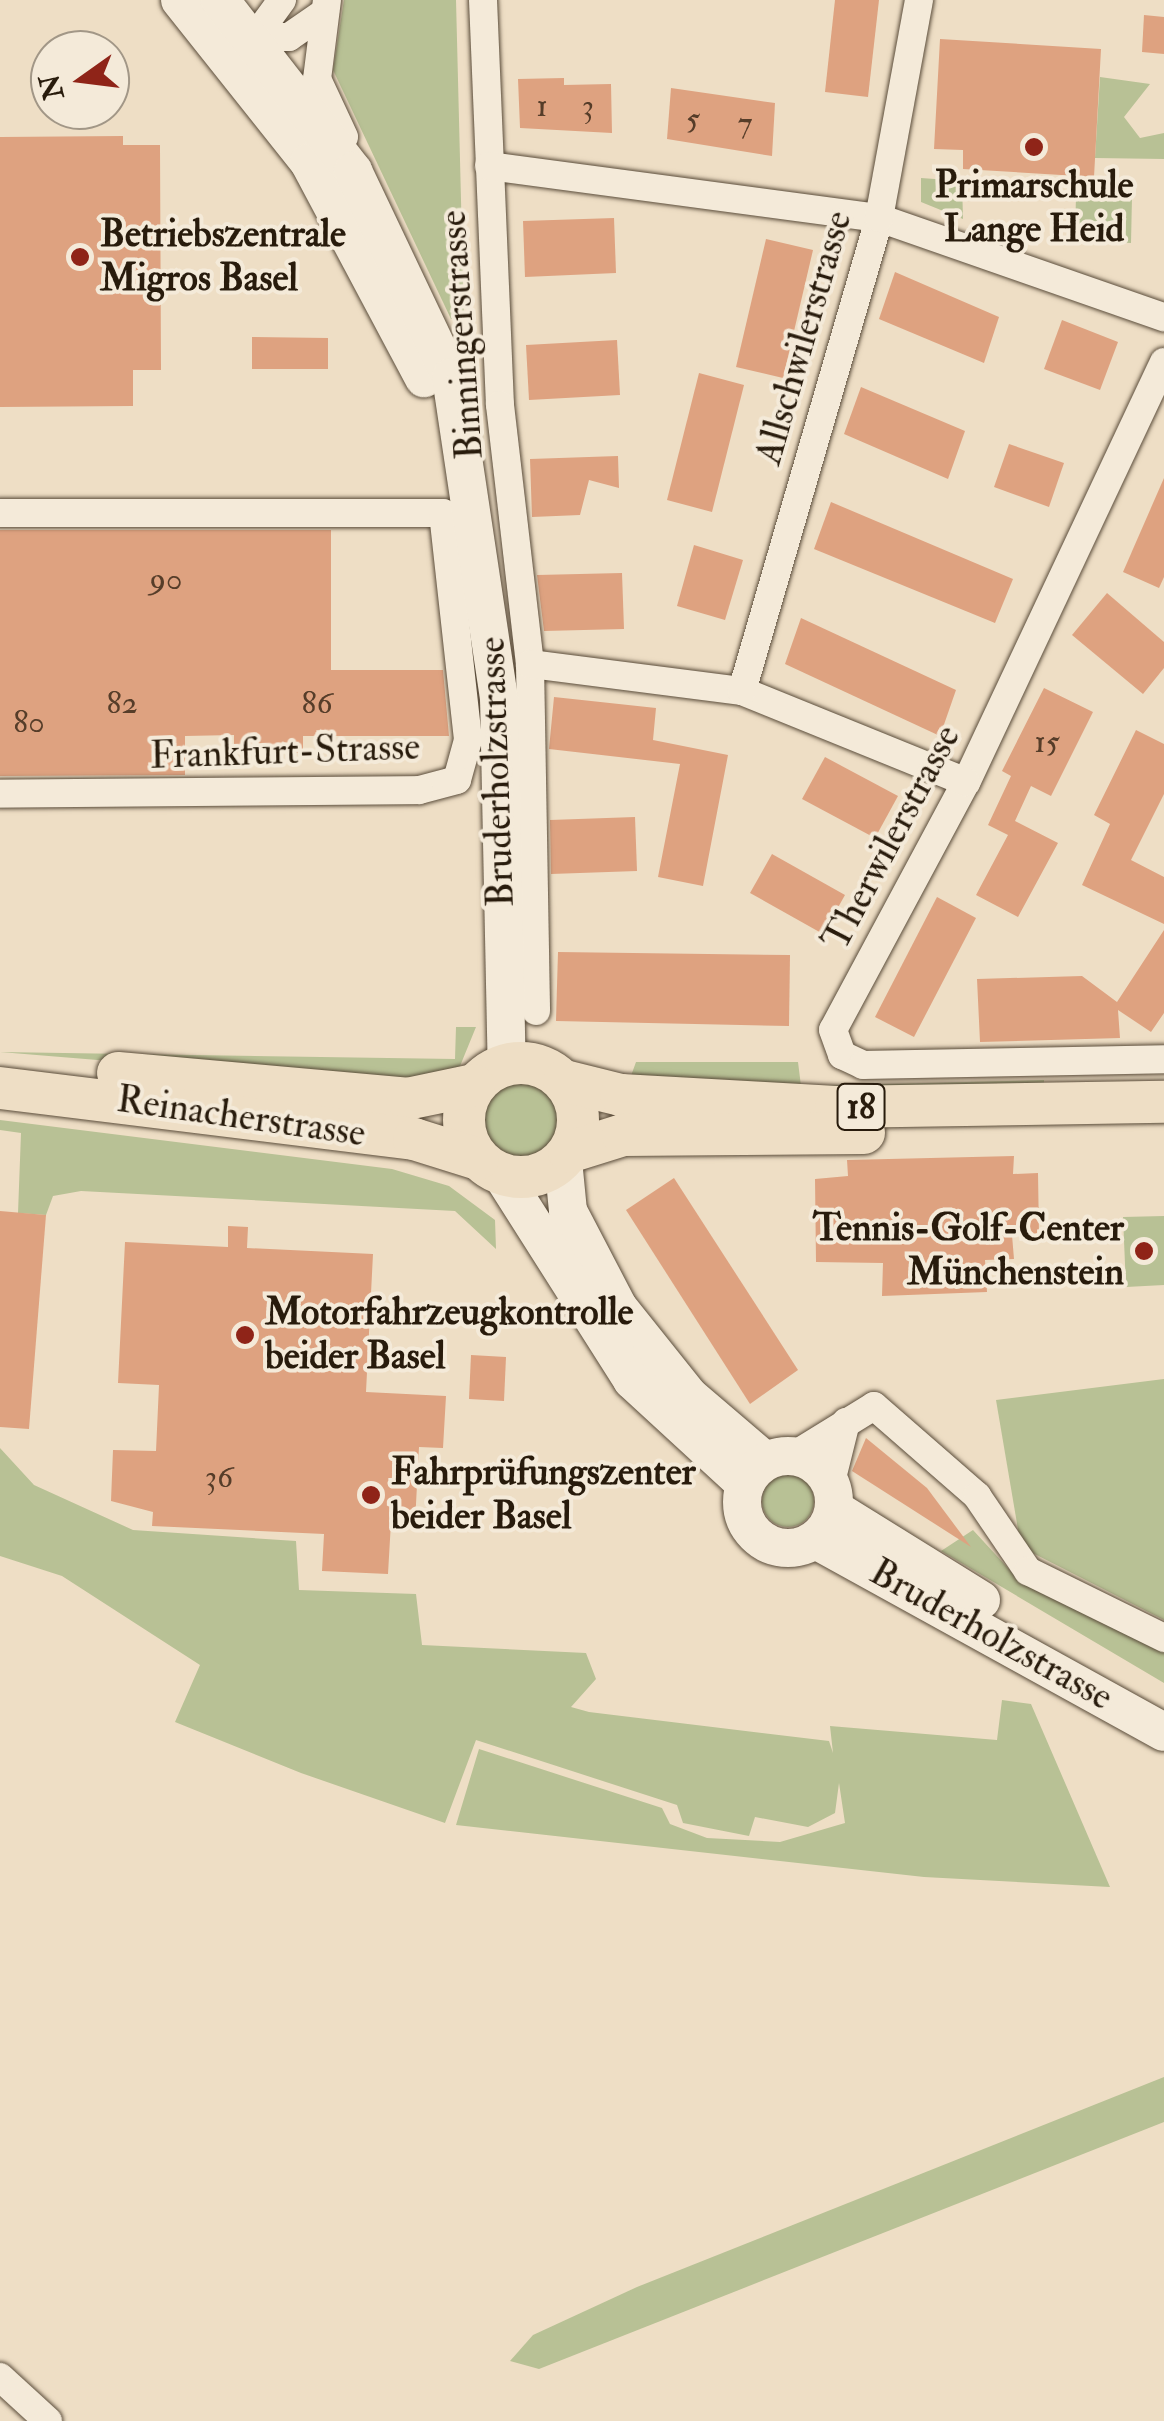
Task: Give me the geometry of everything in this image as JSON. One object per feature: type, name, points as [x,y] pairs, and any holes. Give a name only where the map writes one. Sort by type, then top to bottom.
[{"type":"main road","name":"Bruderholzstrasse","points":[[180,0],[352,231],[411,344],[465,482]]},
{"type":"main road","name":"Bruderholzstrasse","points":[[220,0],[254,37],[353,172],[451,377],[498,696],[490,1075]]},
{"type":"main road","name":"Reinacherstrasse","points":[[0,1065],[407,1099],[490,1075]]},
{"type":"main road","points":[[768,1467],[688,1396],[618,1307],[568,1211],[566,1156],[578,1115],[564,1081],[549,1068],[490,1075],[464,1126],[632,1380],[768,1467],[827,1510],[790,1549],[762,1541],[744,1515],[768,1467]]},
{"type":"main road","name":"18","points":[[564,1081],[621,1095],[836,1108],[1160,1111]]},
{"type":"main road","name":"Reinacherstrasse","points":[[0,1088],[414,1139],[490,1167]]},
{"type":"main road","name":"18","points":[[566,1156],[623,1135],[1160,1111]]},
{"type":"main road","points":[[490,1167],[542,1174],[566,1156]]},
{"type":"main road","name":"Bruderholzstrasse","points":[[827,1510],[1164,1707]]},
{"type":"main road","name":"Bruderholzstrasse","points":[[827,1510],[1164,1732]]},
{"type":"street","points":[[254,37],[282,0]]},
{"type":"street","name":"Binningerstrasse","points":[[483,0],[500,406],[530,664],[536,1011]]},
{"type":"street","name":"Allschwilerstrasse","points":[[742,691],[878,218],[919,0]]},
{"type":"street","points":[[254,37],[289,37],[326,6]]},
{"type":"street","points":[[326,6],[317,79],[353,172]]},
{"type":"street","points":[[489,166],[878,218],[1164,317]]},
{"type":"street","name":"Therwilerstrasse","points":[[1152,1060],[863,1065],[836,1044],[833,1030],[966,782],[1164,362]]},
{"type":"street","name":"Frankfurt-Strasse","points":[[0,512],[443,512],[468,740],[457,780],[418,790],[0,794]]},
{"type":"street","points":[[530,664],[742,691],[966,782]]},
{"type":"street","points":[[768,1467],[874,1406],[977,1496],[1028,1571],[1164,1638]]},
{"type":"street","points":[[827,1510],[846,1422]]},
{"type":"street","points":[[0,2378],[48,2421]]},
{"type":"green space","points":[[344,0],[456,0],[464,319],[451,319],[333,70]]},
{"type":"green space","points":[[1100,77],[1150,84],[1124,117],[1140,138],[1164,133],[1164,159],[1095,158]]},
{"type":"green space","points":[[921,178],[962,181],[963,219],[921,202]]},
{"type":"green space","points":[[1076,195],[1132,197],[1131,243],[1075,240]]},
{"type":"green space","points":[[456,1027],[476,1027],[458,1071],[416,1086],[0,1052],[455,1059]]},
{"type":"green space","points":[[636,1062],[798,1062],[801,1086],[1044,1080],[1044,1092],[628,1084]]},
{"type":"green space","points":[[513,1080],[529,1080],[555,1098],[562,1121],[559,1137],[550,1150],[529,1162],[513,1162],[487,1144],[480,1129],[480,1113],[498,1087]]},
{"type":"green space","points":[[0,1120],[392,1169],[449,1186],[495,1220],[496,1249],[455,1211],[81,1191],[53,1196],[46,1215],[18,1213],[21,1133],[0,1130]]},
{"type":"green space","name":"Tennis-Golf-Center Münchenstein","points":[[1164,1216],[1164,1285],[1126,1287],[1123,1217]]},
{"type":"green space","points":[[1164,1379],[1164,1620],[1021,1547],[996,1400]]},
{"type":"green space","points":[[0,1448],[34,1485],[133,1530],[296,1541],[299,1590],[416,1594],[422,1645],[586,1653],[596,1679],[571,1707],[589,1712],[829,1741],[833,1753],[830,1726],[997,1740],[1002,1700],[1031,1704],[1110,1887],[924,1877],[456,1825],[479,1749],[662,1808],[670,1824],[707,1838],[780,1842],[845,1823],[839,1783],[835,1813],[808,1827],[755,1817],[749,1836],[683,1823],[677,1805],[476,1740],[445,1823],[301,1773],[175,1722],[200,1665],[62,1576],[0,1556]]},
{"type":"green space","points":[[788,1475],[807,1482],[814,1501],[807,1520],[788,1527],[769,1520],[762,1501],[769,1482]]},
{"type":"green space","points":[[973,1530],[1019,1580],[1164,1649],[1164,1683],[941,1551]]},
{"type":"green space","points":[[1164,2077],[1164,2122],[539,2369],[510,2361],[533,2335],[637,2287]]},
{"type":"building","points":[[835,0],[879,0],[868,97],[825,92]]},
{"type":"building","points":[[1144,15],[1164,17],[1164,54],[1142,52]]},
{"type":"building","points":[[940,39],[1101,49],[1094,177],[963,169],[963,150],[934,149]]},
{"type":"building","points":[[564,78],[564,85],[611,84],[612,133],[520,128],[518,79]]},
{"type":"building","points":[[671,88],[775,103],[772,156],[667,139]]},
{"type":"building","name":"Betriebszentrale Migros Basel","points":[[123,136],[123,145],[160,145],[161,370],[133,370],[133,406],[0,407],[0,137]]},
{"type":"building","points":[[614,218],[616,273],[525,277],[523,221]]},
{"type":"building","points":[[766,239],[813,250],[783,378],[736,367]]},
{"type":"building","points":[[895,272],[999,317],[984,363],[879,319]]},
{"type":"building","points":[[1062,320],[1118,342],[1100,390],[1044,369]]},
{"type":"building","points":[[252,337],[328,338],[328,369],[252,369]]},
{"type":"building","points":[[617,340],[620,395],[529,400],[526,345]]},
{"type":"building","points":[[699,373],[744,385],[712,512],[667,500]]},
{"type":"building","points":[[861,387],[965,431],[948,479],[844,434]]},
{"type":"building","points":[[1009,444],[1064,463],[1049,507],[994,487]]},
{"type":"building","points":[[618,456],[619,488],[589,480],[580,515],[532,517],[530,459]]},
{"type":"building","points":[[1164,478],[1164,577],[1159,588],[1123,572]]},
{"type":"building","points":[[831,502],[1013,579],[995,623],[814,549]]},
{"type":"building","points":[[0,530],[331,530],[331,670],[443,670],[449,736],[303,736],[303,753],[234,753],[234,735],[185,736],[185,775],[0,776]]},
{"type":"building","points":[[694,545],[743,560],[725,620],[677,606]]},
{"type":"building","points":[[622,573],[624,629],[544,631],[537,575]]},
{"type":"building","points":[[1107,593],[1164,642],[1164,668],[1143,694],[1072,635]]},
{"type":"building","points":[[801,618],[956,690],[940,736],[785,664]]},
{"type":"building","points":[[1044,688],[1093,712],[1051,796],[1031,786],[1015,821],[1058,843],[1018,917],[976,895],[1008,835],[988,825],[1011,776],[1002,771]]},
{"type":"building","points":[[554,697],[656,708],[653,740],[728,755],[703,886],[658,877],[680,764],[549,749]]},
{"type":"building","points":[[1136,730],[1164,744],[1164,794],[1131,860],[1164,877],[1164,924],[1082,885],[1110,824],[1094,815]]},
{"type":"building","points":[[825,757],[898,796],[875,838],[802,799]]},
{"type":"building","points":[[635,817],[637,871],[551,874],[550,820]]},
{"type":"building","points":[[772,854],[845,895],[823,934],[750,893]]},
{"type":"building","points":[[937,897],[976,918],[914,1037],[875,1017]]},
{"type":"building","points":[[1164,930],[1164,1013],[1151,1032],[1118,1010],[1120,1038],[980,1042],[977,979],[1082,976],[1117,1002]]},
{"type":"building","points":[[558,952],[790,955],[789,1026],[556,1021]]},
{"type":"building","points":[[1014,1156],[1013,1174],[1038,1173],[1039,1234],[1012,1235],[1014,1259],[985,1260],[987,1292],[882,1296],[883,1263],[816,1262],[815,1179],[848,1176],[847,1160]]},
{"type":"building","points":[[674,1178],[798,1370],[750,1404],[626,1210]]},
{"type":"building","points":[[0,1211],[46,1215],[29,1429],[0,1427]]},
{"type":"building","name":"Motorfahrzeugkontrolle beider Basel","points":[[228,1226],[248,1227],[247,1248],[373,1254],[366,1392],[446,1396],[443,1448],[419,1447],[415,1523],[391,1522],[388,1574],[322,1571],[324,1534],[152,1526],[153,1512],[111,1501],[113,1450],[156,1451],[159,1385],[118,1383],[125,1242],[228,1247]]},
{"type":"building","points":[[471,1355],[506,1357],[504,1401],[469,1399]]},
{"type":"building","points":[[866,1438],[927,1488],[971,1547],[852,1471]]},
{"type":"place","name":"Primarschule Lange Heid","points":[[1034,147]]},
{"type":"place","name":"Betriebszentrale Migros Basel","points":[[80,257]]},
{"type":"place","name":"Tennis-Golf-Center Münchenstein","points":[[1144,1251]]},
{"type":"place","name":"Motorfahrzeugkontrolle beider Basel","points":[[245,1335]]},
{"type":"place","name":"Fahrprüfungszenter beider Basel","points":[[371,1495]]}]
